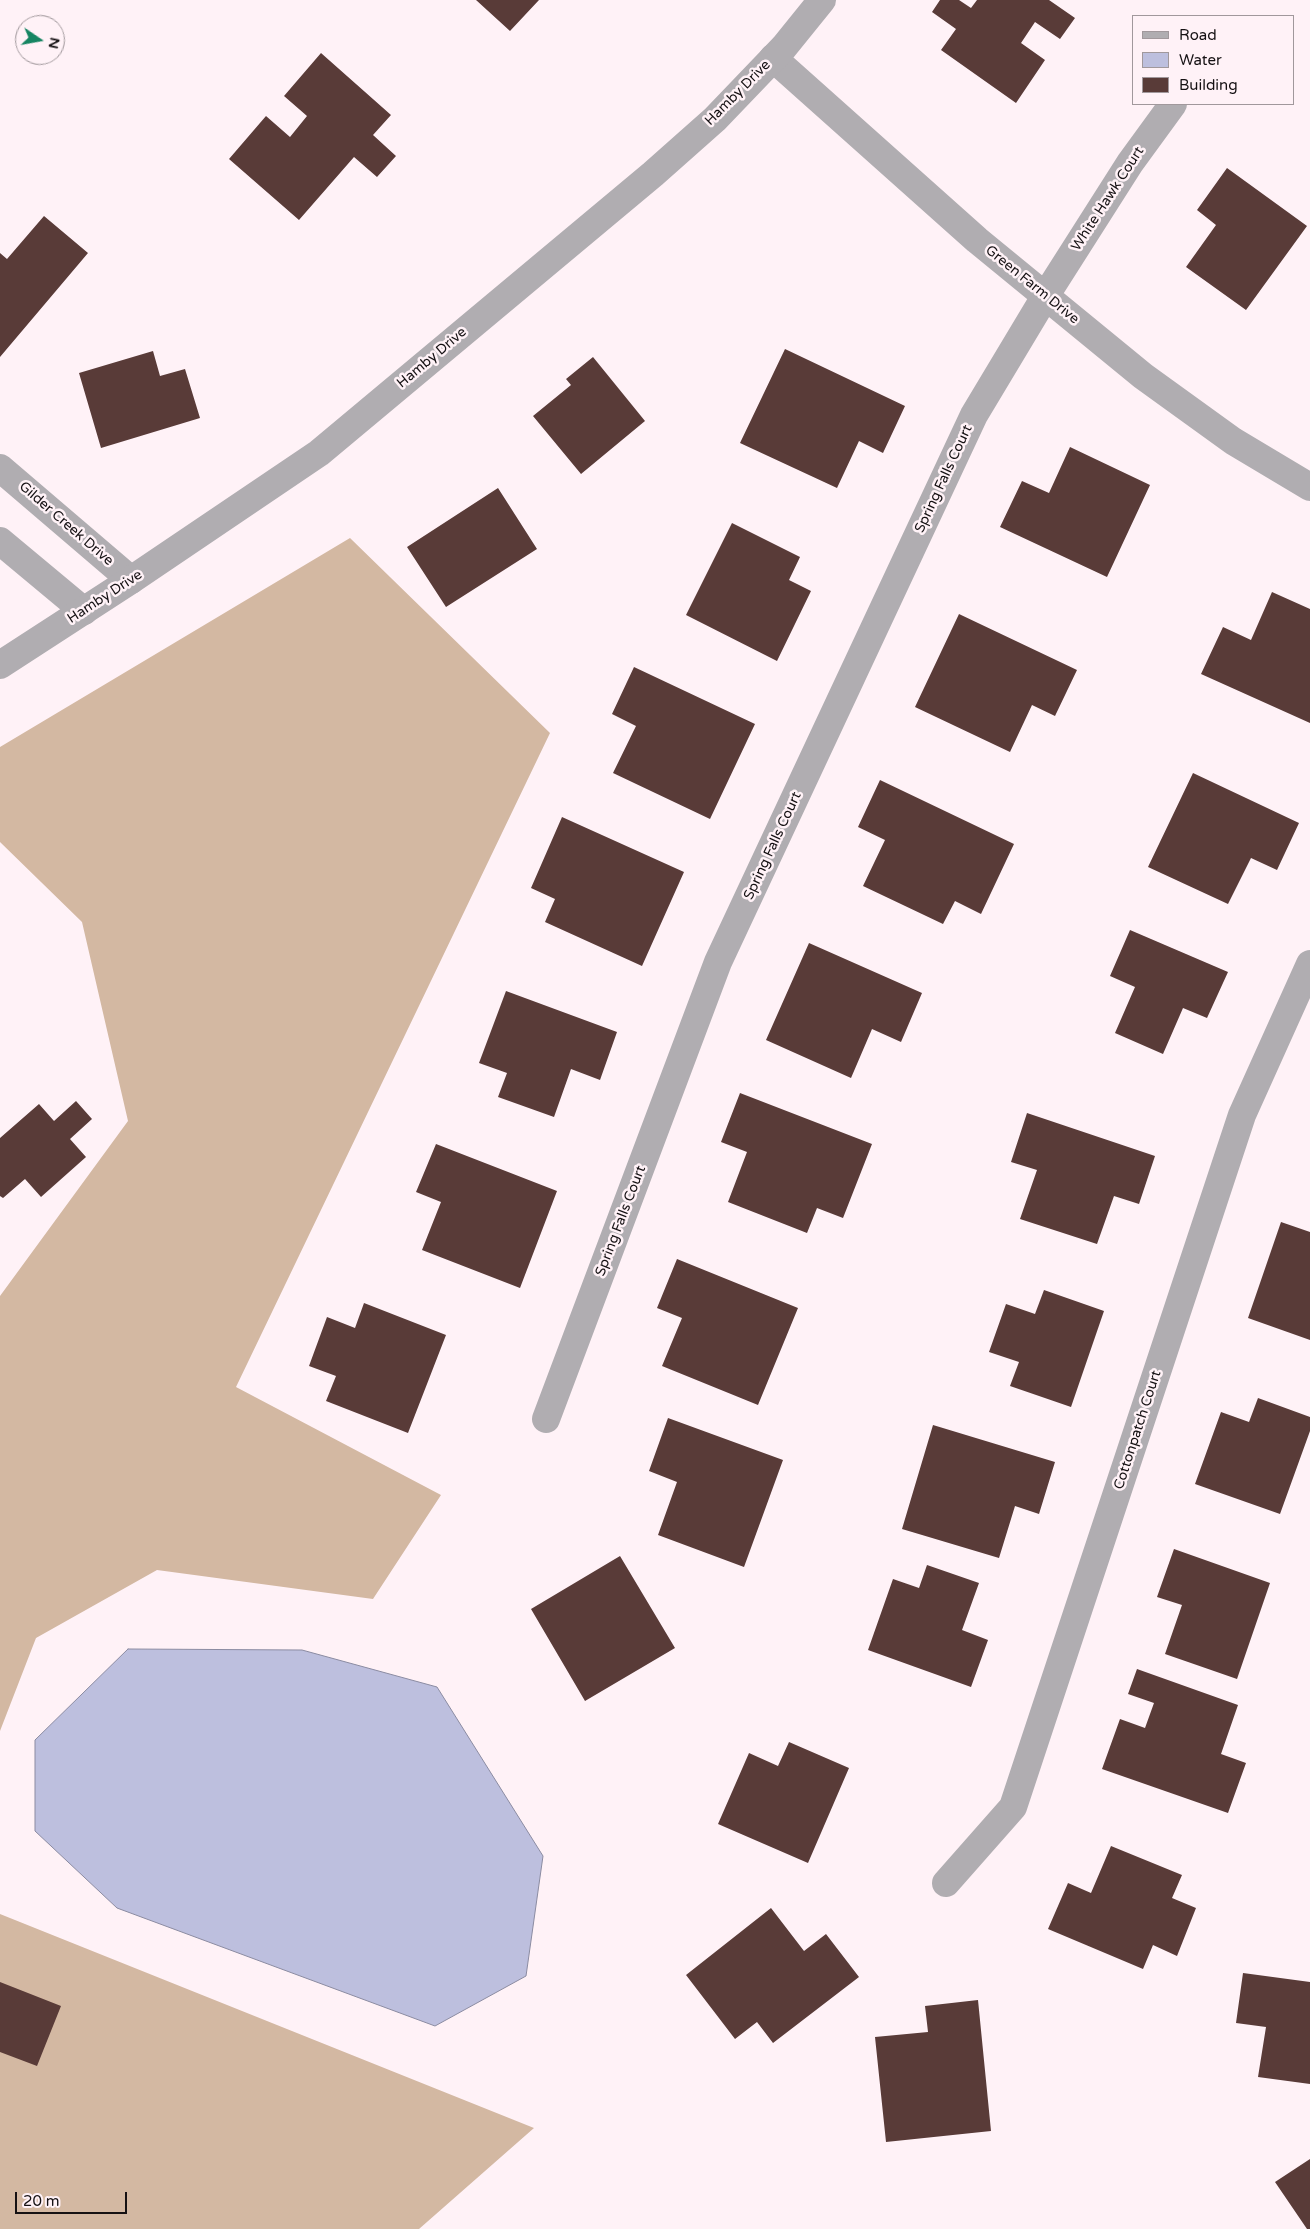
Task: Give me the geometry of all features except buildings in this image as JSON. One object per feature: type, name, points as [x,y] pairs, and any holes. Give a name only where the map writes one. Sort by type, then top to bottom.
[{"type":"street","name":"Hamby Drive","points":[[0,665],[131,580],[319,453],[715,119],[773,58],[822,0]]},
{"type":"street","name":"Green Farm Drive","points":[[773,58],[977,240],[1143,376],[1233,441],[1310,487]]},
{"type":"street","name":"White Hawk Court","points":[[1046,295],[1130,163],[1172,105]]},
{"type":"street","name":"Spring Falls Court","points":[[546,1419],[718,962],[974,415],[1046,295]]},
{"type":"street","name":"Gilder Creek Drive","points":[[0,468],[46,505],[131,580]]},
{"type":"street","points":[[0,542],[84,611]]},
{"type":"street","name":"Cottonpatch Court","points":[[946,1883],[1013,1807],[1242,1115],[1310,964]]},
{"type":"shaded area","points":[[350,538],[550,733],[236,1387],[441,1495],[373,1599],[157,1570],[36,1638],[0,1731],[0,1296],[128,1121],[82,922],[0,842],[0,747]]},
{"type":"shaded area","points":[[0,1914],[534,2128],[419,2229],[0,2229]]},
{"type":"water","points":[[128,1649],[302,1650],[437,1687],[543,1856],[526,1976],[435,2026],[117,1908],[35,1831],[35,1740]]}]
